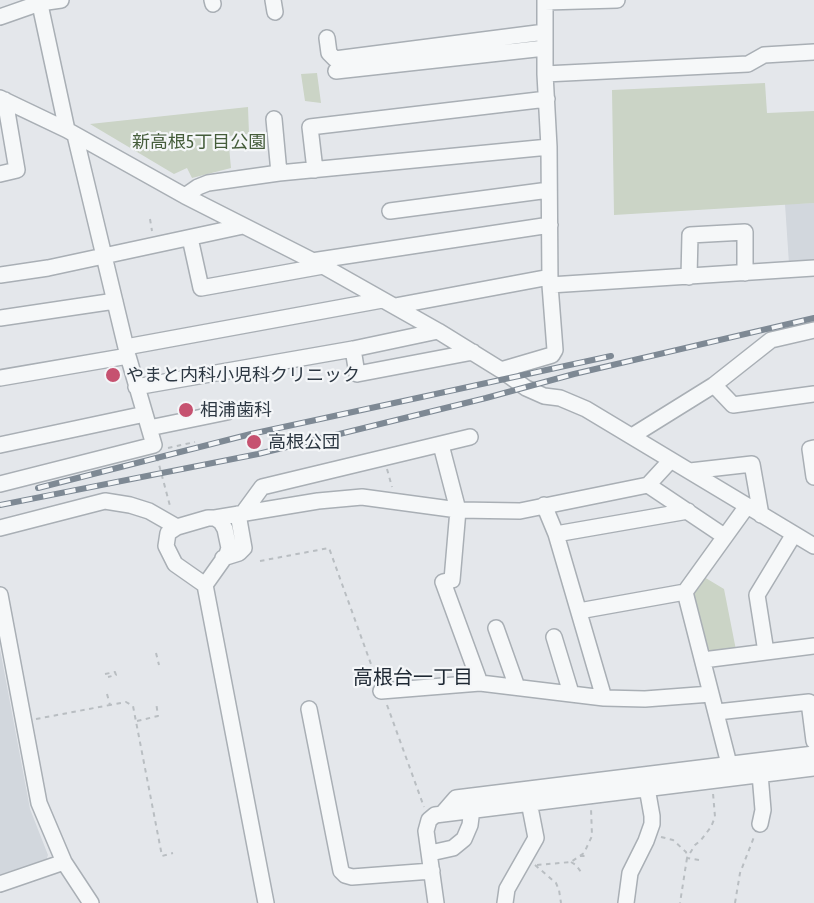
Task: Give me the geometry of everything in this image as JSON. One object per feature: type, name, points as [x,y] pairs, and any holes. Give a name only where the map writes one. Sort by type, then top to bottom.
[{"type":"street","points":[[0,17],[40,2],[61,0]]},
{"type":"street","points":[[501,370],[552,355],[555,350],[550,281],[549,147],[544,48],[545,1],[617,0]]},
{"type":"street","points":[[0,484],[155,448],[136,387],[40,2]]},
{"type":"street","points":[[327,38],[329,53],[335,59],[545,32]]},
{"type":"street","points":[[336,71],[544,48]]},
{"type":"street","points":[[545,74],[748,64],[764,55],[814,52]]},
{"type":"street","points":[[2,99],[71,132],[185,196],[318,263],[473,352],[526,388],[586,409],[814,546]]},
{"type":"street","points":[[0,174],[17,170],[2,99]]},
{"type":"street","points":[[315,170],[309,127],[547,99]]},
{"type":"street","points":[[274,119],[279,173]]},
{"type":"street","points":[[185,196],[198,186],[208,183],[279,173],[549,147]]},
{"type":"street","points":[[390,211],[549,190]]},
{"type":"street","points":[[190,238],[201,288],[318,263],[550,225]]},
{"type":"street","points":[[0,275],[48,268],[243,226]]},
{"type":"street","points":[[689,277],[690,235],[745,232],[745,273]]},
{"type":"street","points":[[0,378],[127,351],[389,303],[550,281],[689,277],[814,268]]},
{"type":"street","points":[[0,318],[115,301]]},
{"type":"street","points":[[632,436],[714,385],[771,340],[814,330]]},
{"type":"street","points":[[136,387],[353,349],[438,331]]},
{"type":"street","points":[[353,349],[357,374],[473,352]]},
{"type":"street","points":[[714,385],[733,405],[814,394]]},
{"type":"street","points":[[0,445],[147,421],[227,412]]},
{"type":"street","points":[[219,563],[244,548],[240,514],[262,487],[470,437]]},
{"type":"street","points":[[441,445],[458,510],[452,580],[443,582],[480,683]]},
{"type":"street","points":[[814,448],[810,449],[814,477]]},
{"type":"street","points":[[172,530],[208,518],[318,501],[362,497],[458,510],[520,511],[648,485],[671,460]]},
{"type":"street","points":[[690,471],[752,464],[761,514]]},
{"type":"street","points":[[648,485],[724,536]]},
{"type":"street","points":[[0,528],[105,501],[165,514],[172,530],[166,546],[175,564],[199,581],[266,903]]},
{"type":"street","points":[[544,505],[556,534],[604,698]]},
{"type":"street","points":[[579,611],[685,592],[747,506]]},
{"type":"street","points":[[556,534],[688,511]]},
{"type":"street","points":[[199,581],[219,563],[229,548],[225,529],[215,518]]},
{"type":"street","points":[[766,652],[757,595],[794,534]]},
{"type":"street","points":[[685,592],[729,764]]},
{"type":"street","points":[[0,595],[39,803],[64,862],[91,903]]},
{"type":"street","points":[[496,628],[517,687]]},
{"type":"street","points":[[554,637],[571,693]]},
{"type":"street","points":[[703,660],[814,646]]},
{"type":"street","points":[[381,691],[480,683],[604,698],[645,699],[711,694]]},
{"type":"street","points":[[717,712],[809,702],[814,741]]},
{"type":"street","points":[[309,709],[340,871],[352,877],[432,871]]},
{"type":"street","points":[[443,813],[456,798],[814,754]]},
{"type":"street","points":[[436,903],[427,825],[435,815],[814,768]]},
{"type":"street","points":[[759,774],[763,810],[760,824]]},
{"type":"street","points":[[626,903],[630,873],[650,829],[652,816],[647,788]]},
{"type":"street","points":[[505,903],[507,889],[535,842],[536,831],[530,802]]},
{"type":"street","points":[[435,852],[453,848],[464,839],[471,817]]},
{"type":"street","points":[[0,884],[64,862]]},
{"type":"path","points":[[165,514],[155,448],[195,442]]},
{"type":"path","points":[[385,458],[395,501]]},
{"type":"path","points":[[260,561],[329,548],[427,813]]},
{"type":"path","points":[[156,653],[159,665]]},
{"type":"path","points":[[105,674],[115,672],[116,675],[108,677]]},
{"type":"path","points":[[107,694],[110,705]]},
{"type":"path","points":[[34,719],[129,702],[133,706],[137,721],[162,856],[173,854]]},
{"type":"path","points":[[137,721],[158,717],[156,702]]},
{"type":"path","points":[[687,858],[694,845],[711,827],[715,817],[713,787]]},
{"type":"path","points":[[561,903],[556,883],[533,866],[571,862],[580,856],[589,845],[591,836],[591,802]]},
{"type":"path","points":[[735,903],[740,873],[760,824]]},
{"type":"path","points":[[650,829],[673,840],[686,852],[680,903]]},
{"type":"path","points":[[580,856],[589,856]]},
{"type":"path","points":[[687,858],[699,860]]},
{"type":"path","points":[[571,862],[581,872]]},
{"type":"shaded area","points":[[814,203],[814,262],[789,264],[785,204]]},
{"type":"shaded area","points":[[0,649],[30,809],[48,855],[46,861],[0,876]]},
{"type":"green space","points":[[317,73],[321,103],[305,101],[301,74]]},
{"type":"green space","points":[[765,83],[767,113],[814,111],[814,203],[614,215],[612,90]]},
{"type":"green space","name":"新高根5丁目公園","points":[[248,107],[249,134],[228,136],[231,168],[192,178],[187,168],[174,174],[90,124]]},
{"type":"green space","points":[[704,577],[724,589],[736,650],[709,653],[693,593]]},
{"type":"railway","points":[[0,505],[258,454],[574,374],[814,318]]},
{"type":"railway","points":[[38,488],[251,434],[611,356]]},
{"type":"place","name":"やまと内科小児科クリニック","points":[[113,375]]},
{"type":"place","name":"相浦歯科","points":[[186,410]]},
{"type":"place","name":"高根公団","points":[[254,442]]},
{"type":"district","name":"高根台一丁目","points":[[413,678]]}]
